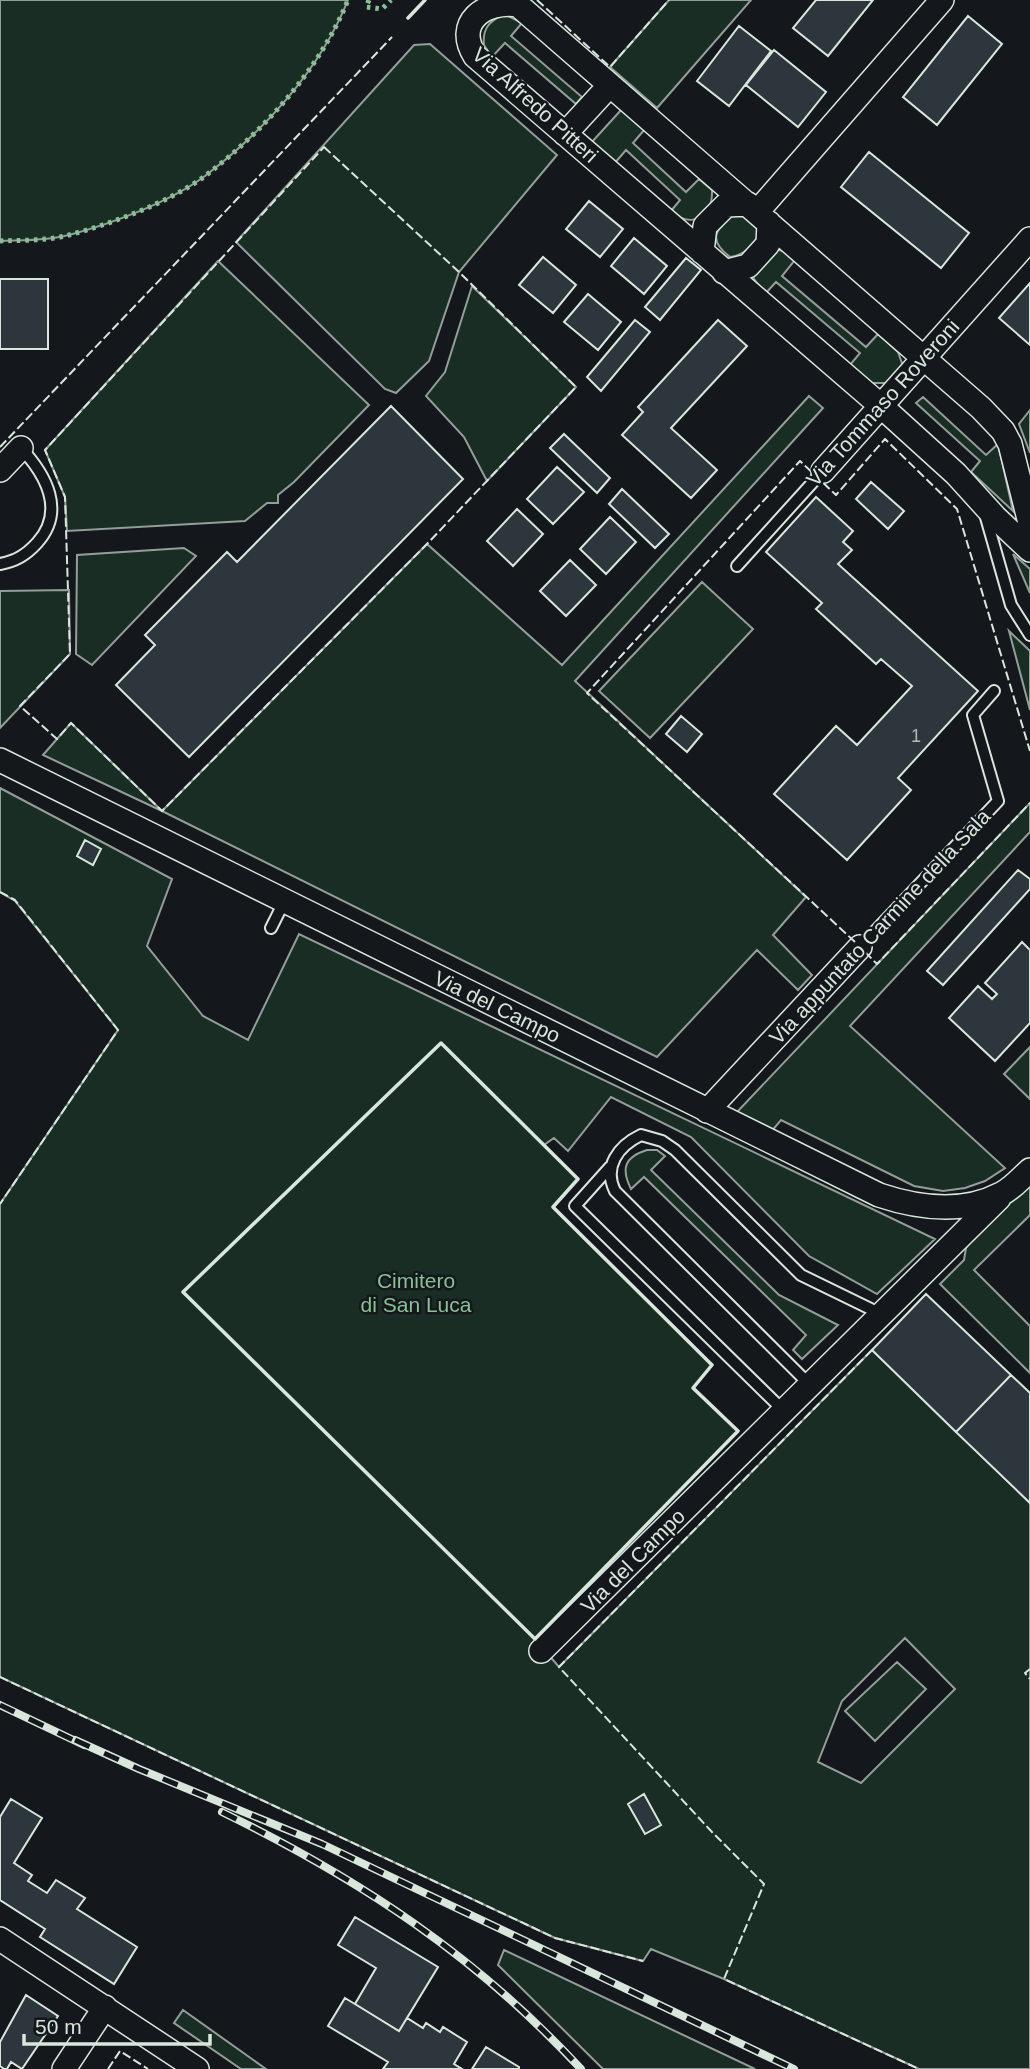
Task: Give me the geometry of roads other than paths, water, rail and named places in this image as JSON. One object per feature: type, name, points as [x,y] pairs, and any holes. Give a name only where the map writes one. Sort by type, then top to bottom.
[{"type":"street","points":[[758,213],[942,0]]},
{"type":"street","name":"Via Alfredo Pitteri","points":[[1030,523],[1015,458],[1003,430],[925,357],[518,5],[499,1],[480,10],[467,31],[467,43],[475,55],[881,406],[956,474],[1030,550]]},
{"type":"street","points":[[565,134],[610,85]]},
{"type":"street","points":[[702,252],[705,226],[726,205],[758,213]]},
{"type":"street","points":[[724,272],[748,266],[768,244],[758,213]]},
{"type":"street","name":"Via Tommaso Roveroni","points":[[823,471],[1030,239]]},
{"type":"street","points":[[0,470],[21,448]]},
{"type":"street","name":"Via del Campo","points":[[0,760],[879,1195],[902,1203],[942,1208],[987,1200],[1004,1193]]},
{"type":"street","name":"Via appuntato Carmine della Sala","points":[[707,1111],[860,947]]},
{"type":"street","name":"Via del Campo","points":[[541,1651],[1030,1170]]},
{"type":"street","points":[[0,1939],[197,2069]]},
{"type":"street","points":[[64,2069],[105,2007]]},
{"type":"lane","points":[[0,564],[13,562],[26,555],[44,535],[51,519],[53,504],[48,488],[40,471],[21,448]]},
{"type":"lane","name":"Via Tommaso Roveroni","points":[[737,566],[823,471]]},
{"type":"lane","name":"Via Alfredo Pitteri","points":[[981,502],[1011,605],[1030,635]]},
{"type":"lane","name":"Via appuntato Carmine della Sala","points":[[860,947],[998,801],[973,715],[994,691]]},
{"type":"lane","points":[[271,928],[284,902]]},
{"type":"lane","points":[[810,1385],[614,1191],[610,1181],[611,1165],[614,1157],[630,1140],[640,1135],[662,1141],[675,1150],[801,1275],[881,1314]]},
{"type":"lane","points":[[611,1165],[575,1206],[784,1411]]},
{"type":"railway","points":[[0,1705],[84,1745]]},
{"type":"railway","points":[[75,1740],[322,1844],[794,2069]]},
{"type":"railway","points":[[222,1812],[322,1865],[414,1923],[500,1990],[581,2069]]},
{"type":"park label","name":"Cimitero di San Luca","points":[[416,1293]]}]
